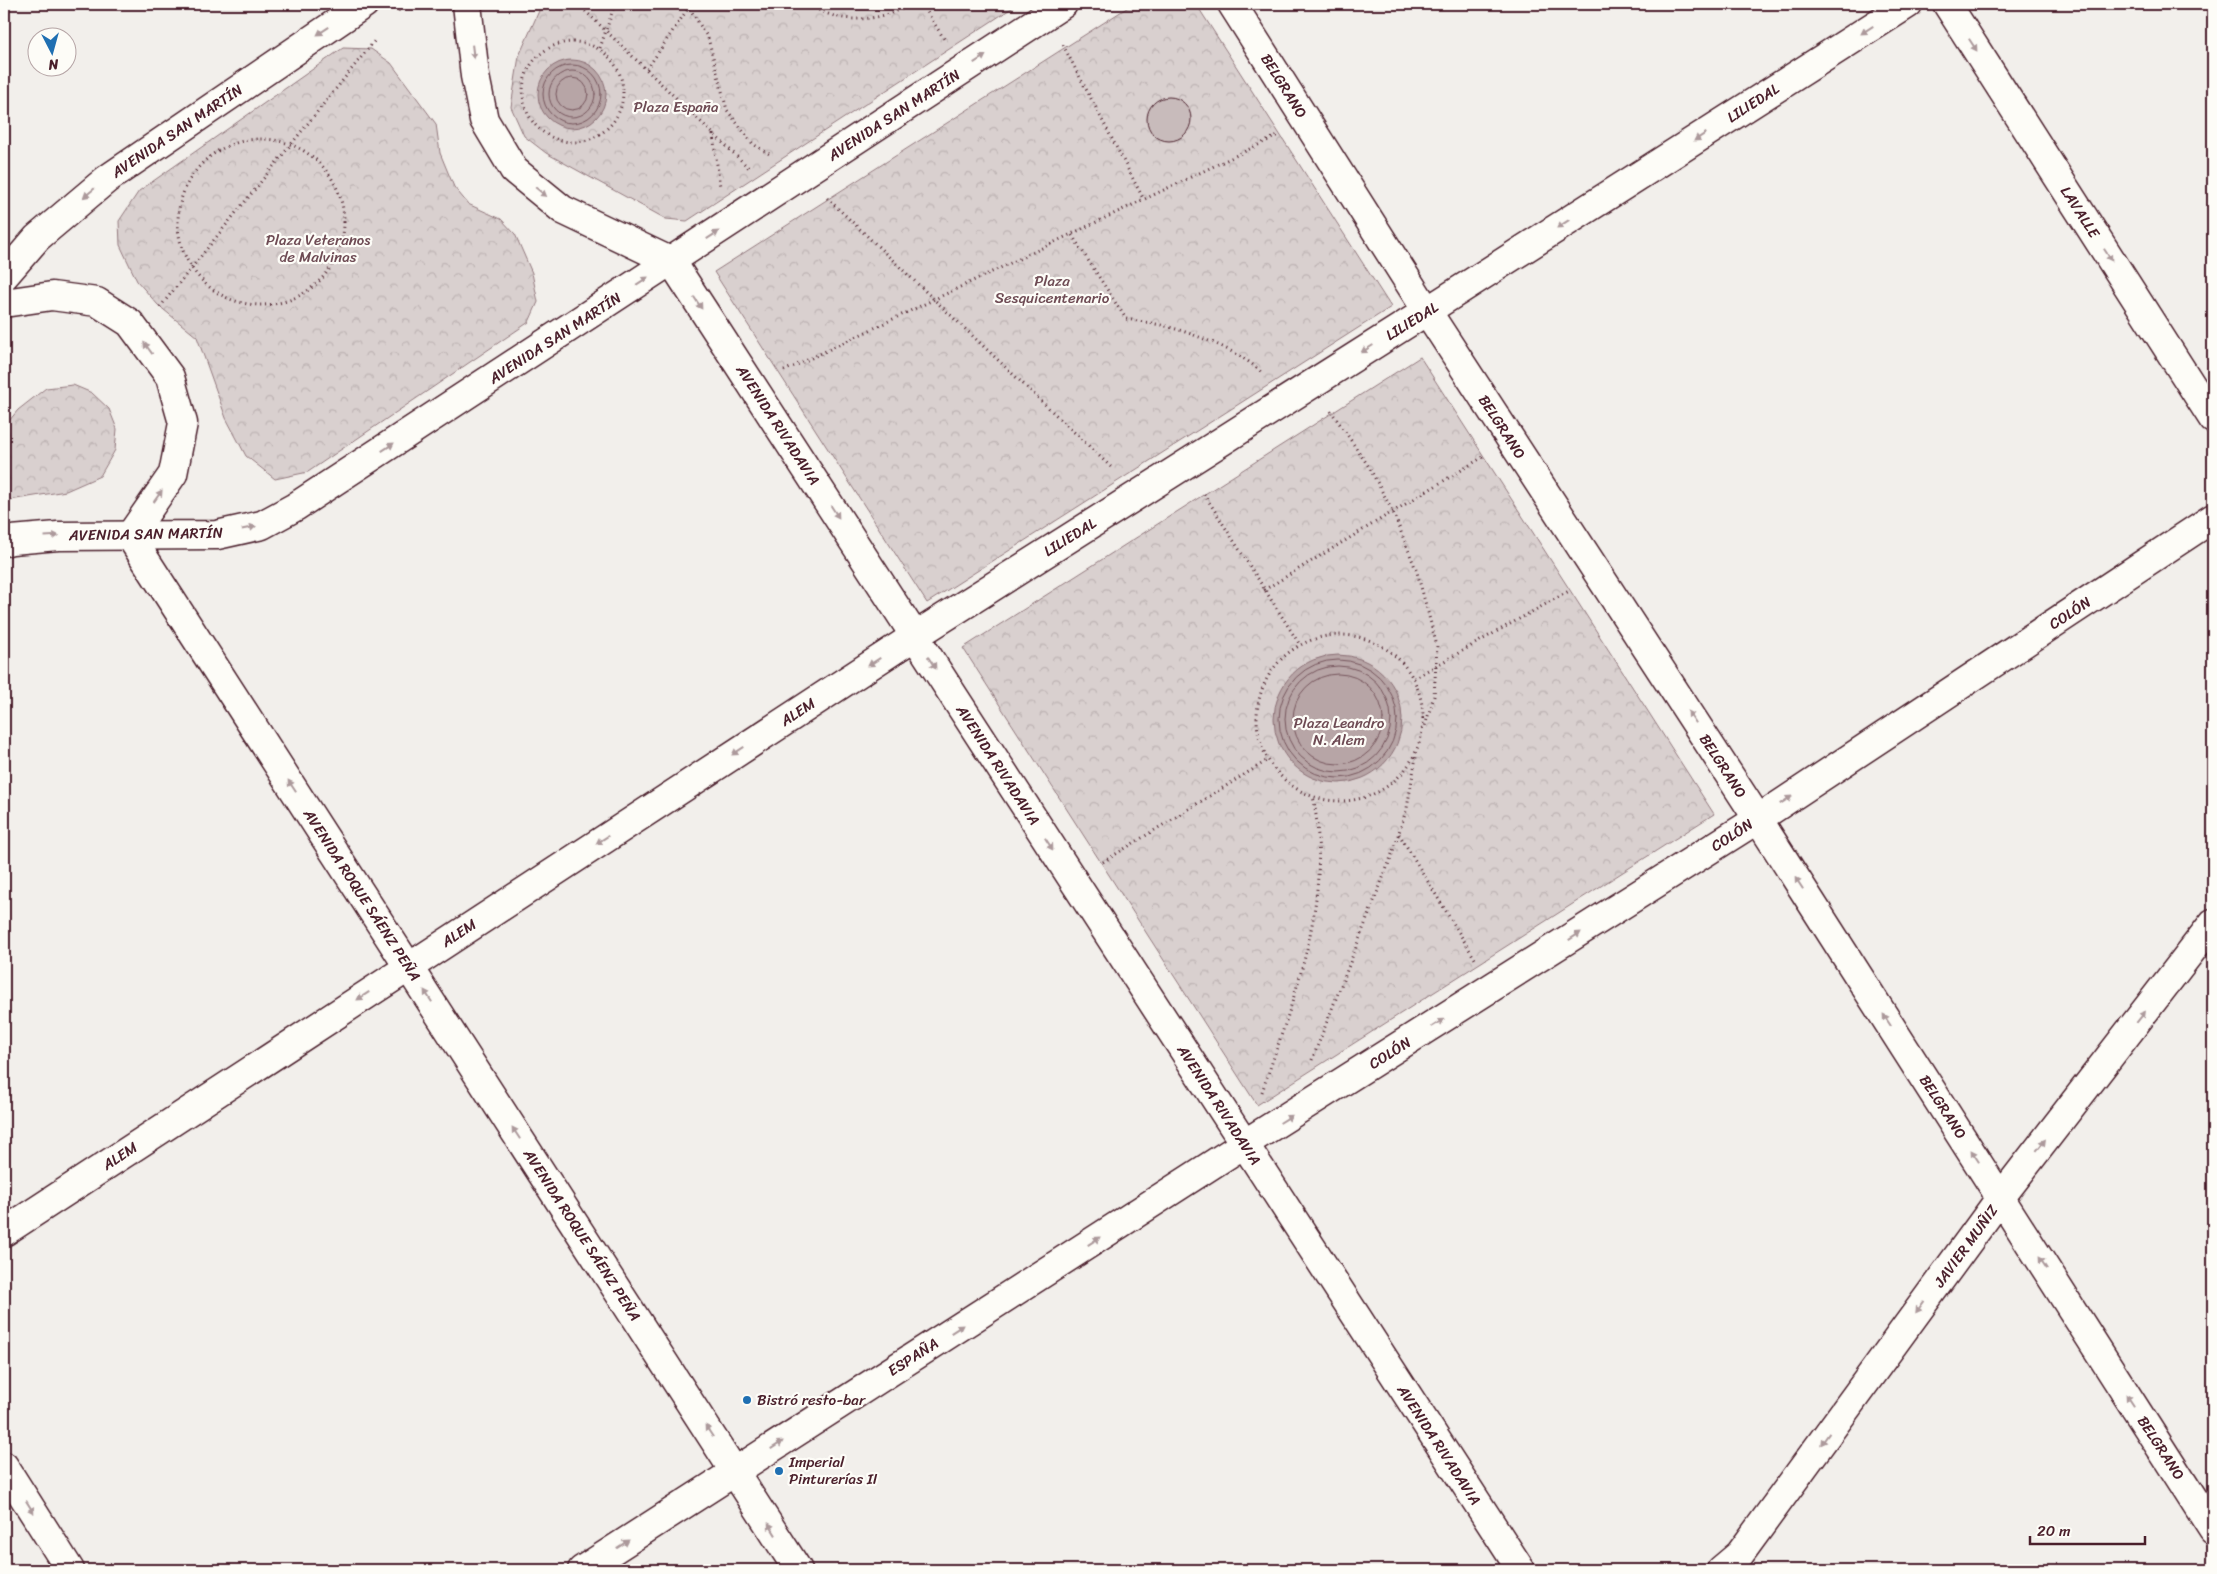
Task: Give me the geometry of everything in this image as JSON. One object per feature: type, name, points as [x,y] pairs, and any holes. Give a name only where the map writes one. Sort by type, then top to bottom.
[{"type":"street","name":"AVENIDA SAN MARTÍN","points":[[4,276],[36,238],[106,179],[364,4]]},
{"type":"street","points":[[467,4],[475,76],[484,120],[514,170],[563,210],[672,262]]},
{"type":"street","name":"BELGRANO","points":[[1232,4],[1427,311],[1758,819],[2213,1530]]},
{"type":"street","name":"LILIEDAL","points":[[914,636],[1908,4]]},
{"type":"street","name":"LAVALLE","points":[[1947,4],[2213,419]]},
{"type":"street","name":"AVENIDA SAN MARTÍN","points":[[4,542],[58,536],[217,535],[262,525],[303,502],[672,262],[1055,9]]},
{"type":"street","name":"AVENIDA RIVADAVIA","points":[[672,262],[1521,1570]]},
{"type":"street","points":[[4,303],[52,296],[97,302],[130,323],[170,377],[183,423],[173,474],[130,536]]},
{"type":"street","name":"COLÓN","points":[[1244,1144],[1492,989],[1758,819],[2213,518]]},
{"type":"street","name":"AVENIDA ROQUE SÁENZ PEÑA","points":[[130,536],[798,1570]]},
{"type":"street","name":"ALEM","points":[[4,1232],[914,636]]},
{"type":"street","name":"JAVIER MUÑIZ","points":[[1721,1570],[1740,1554],[2001,1198],[2213,923]]},
{"type":"street","name":"ESPAÑA","points":[[582,1570],[1244,1144]]},
{"type":"street","points":[[4,1466],[70,1570]]},
{"type":"path","points":[[392,19],[404,4]]},
{"type":"path","points":[[578,4],[775,194]]},
{"type":"path","points":[[600,48],[614,4]]},
{"type":"path","points":[[647,69],[688,5],[694,4]]},
{"type":"path","points":[[805,4],[836,16],[868,18],[900,10],[911,4]]},
{"type":"path","points":[[922,4],[964,69]]},
{"type":"path","points":[[688,5],[708,38],[727,110],[753,144],[803,175],[1139,493]]},
{"type":"path","points":[[1055,9],[1144,200]]},
{"type":"path","points":[[138,334],[380,33]]},
{"type":"path","points":[[568,42],[585,42],[600,48],[612,59],[620,73],[624,89],[622,105],[615,120],[604,132],[590,140],[573,143],[556,140],[541,131],[529,118],[524,103],[523,86],[528,69],[538,55],[553,46],[568,42]]},
{"type":"path","points":[[752,386],[1307,122]]},
{"type":"path","points":[[713,133],[726,226]]},
{"type":"path","points":[[260,138],[286,142],[291,145],[310,154],[329,174],[341,197],[345,223],[340,250],[328,273],[308,292],[284,303],[255,306],[227,300],[203,283],[185,260],[177,233],[178,204],[190,176],[210,156],[233,143],[260,138]]},
{"type":"path","points":[[1072,234],[1126,319],[1176,329],[1215,344],[1256,366],[1288,399]]},
{"type":"path","points":[[1311,1062],[1390,860],[1407,808],[1416,754],[1434,696],[1438,646],[1418,572],[1393,512],[1369,467],[1312,384]]},
{"type":"path","points":[[1264,590],[1511,440]]},
{"type":"path","points":[[1185,464],[1300,645]]},
{"type":"path","points":[[1414,678],[1598,575]]},
{"type":"path","points":[[1416,754],[1401,776],[1380,792],[1353,801],[1323,800],[1297,790],[1274,771],[1260,745],[1256,717],[1262,688],[1277,663],[1300,645],[1324,636],[1351,635],[1376,642],[1398,658],[1414,678],[1423,702],[1424,729]]},
{"type":"path","points":[[1074,881],[1268,760]]},
{"type":"path","points":[[1244,1144],[1295,992],[1316,908],[1319,829],[1313,796]]},
{"type":"path","points":[[1399,833],[1492,989]]},
{"type":"green space","name":"Plaza España","points":[[542,4],[1018,4],[687,221],[666,219],[546,153],[524,136],[511,107],[519,56]]},
{"type":"green space","name":"Plaza Sesquicentenario","points":[[1133,4],[1196,4],[1391,307],[927,603],[714,272]]},
{"type":"green space","name":"Plaza Veteranos de Malvinas","points":[[343,48],[371,49],[391,63],[436,124],[440,153],[454,187],[468,204],[501,219],[515,234],[532,273],[538,302],[529,322],[308,472],[275,479],[246,456],[226,418],[197,337],[158,305],[137,281],[120,245],[119,221],[139,191]]},
{"type":"green space","name":"Plaza Leandro N. Alem","points":[[1420,357],[1714,814],[1257,1105],[963,648]]},
{"type":"green space","points":[[73,385],[92,393],[109,409],[117,429],[115,450],[100,476],[66,491],[10,500],[4,504],[4,427],[18,410],[46,388]]},
{"type":"water","points":[[565,60],[579,60],[591,65],[601,75],[606,87],[606,101],[601,113],[591,123],[579,128],[565,128],[553,123],[543,113],[538,101],[538,87],[543,75],[553,65]]},
{"type":"water","points":[[1338,655],[1351,656],[1363,660],[1383,674],[1397,694],[1401,706],[1401,732],[1397,744],[1383,764],[1363,778],[1351,782],[1338,783],[1325,782],[1313,778],[1293,764],[1279,744],[1275,732],[1274,719],[1275,706],[1279,694],[1293,674],[1313,660],[1325,656]]},
{"type":"building","points":[[1169,97],[1181,101],[1187,107],[1191,119],[1187,131],[1181,137],[1169,141],[1157,137],[1151,131],[1147,119],[1151,107],[1157,101]]},
{"type":"place","name":"Bistró resto-bar","points":[[747,1400]]},
{"type":"place","name":"Imperial Pinturerías II","points":[[779,1471]]}]
